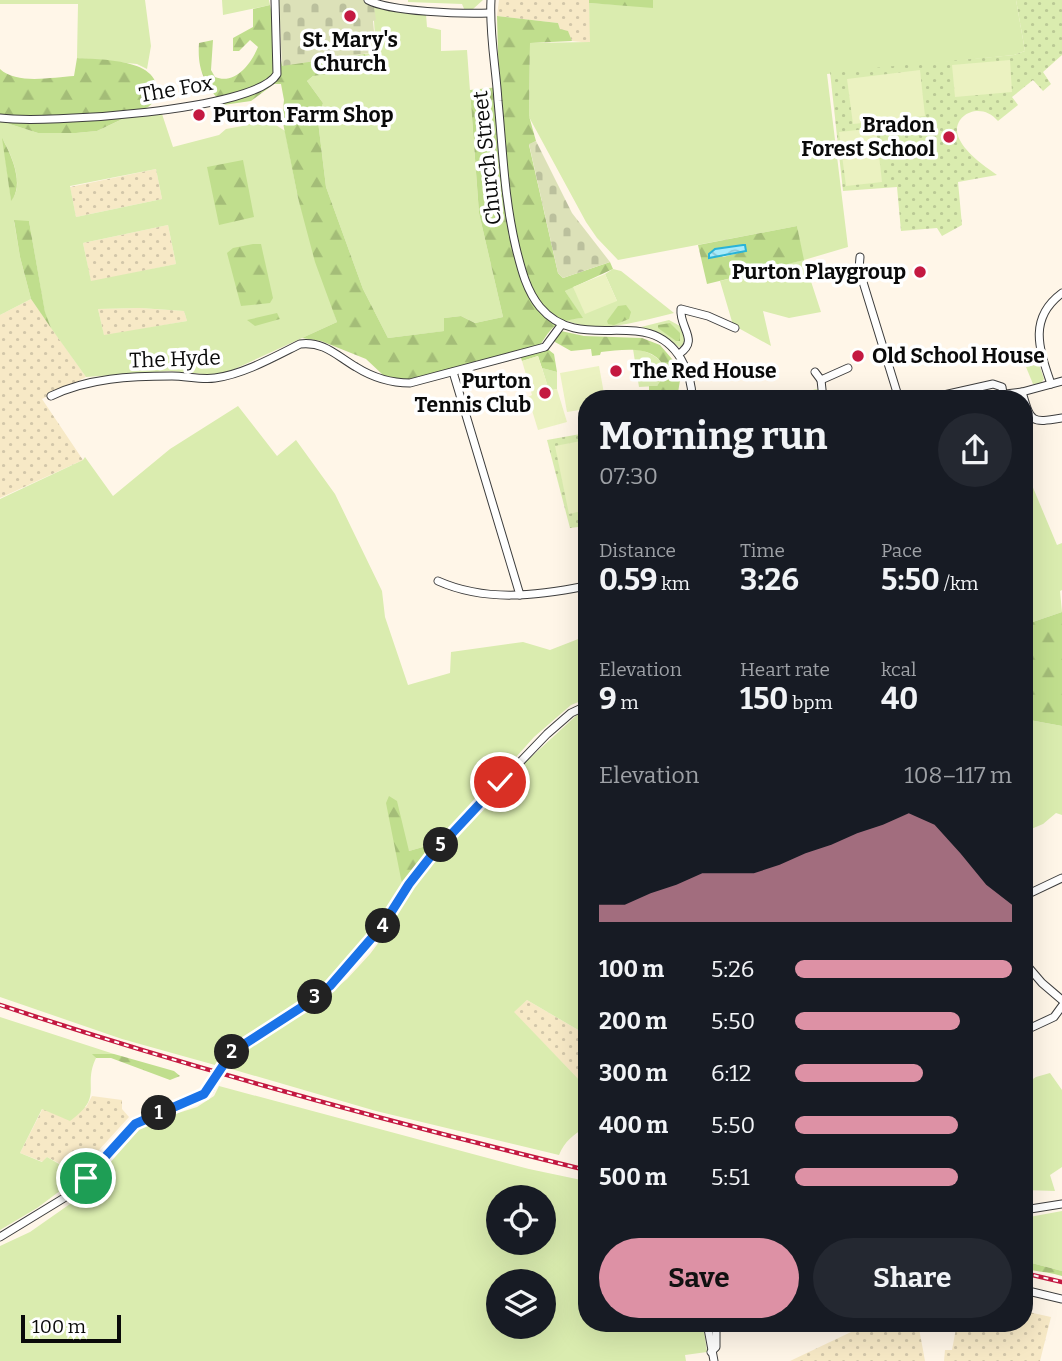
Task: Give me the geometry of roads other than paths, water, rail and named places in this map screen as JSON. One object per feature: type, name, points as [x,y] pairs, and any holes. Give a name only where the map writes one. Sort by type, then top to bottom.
[{"type":"street","name":"The Fox","points":[[0,118],[59,120],[127,115],[213,101],[261,87],[277,74],[275,0]]},
{"type":"street","points":[[368,0],[384,5],[425,10],[490,13]]},
{"type":"street","name":"Church Street","points":[[491,0],[504,184],[511,227],[522,270],[532,295],[545,312],[562,324]]},
{"type":"street","points":[[860,257],[859,269],[896,390]]},
{"type":"street","points":[[1051,384],[1039,347],[1039,328],[1049,306],[1062,293]]},
{"type":"street","points":[[679,354],[689,343],[680,315],[681,309],[708,316],[735,328]]},
{"type":"street","points":[[562,324],[585,331],[643,331],[662,338],[679,354],[691,379],[692,390]]},
{"type":"street","name":"The Hyde","points":[[51,396],[88,383],[127,378],[228,376],[300,344],[309,343],[324,346],[359,369],[392,382],[421,381],[545,347],[562,324]]},
{"type":"street","points":[[821,380],[848,368]]},
{"type":"street","points":[[453,372],[520,595]]},
{"type":"street","points":[[815,372],[821,380],[822,390]]},
{"type":"street","points":[[1029,390],[1062,381]]},
{"type":"street","points":[[966,390],[993,384],[1002,387],[1002,390]]},
{"type":"street","points":[[1033,419],[1039,422],[1062,418]]},
{"type":"street","points":[[438,581],[477,593],[520,595],[578,587]]},
{"type":"street","points":[[0,1237],[71,1192],[138,1122],[204,1094],[232,1052],[330,986],[373,938],[418,872],[454,831],[547,734],[571,712],[578,709]]},
{"type":"street","points":[[1033,892],[1062,878]]},
{"type":"street","points":[[1033,972],[1062,1003],[1050,1019],[1033,1027]]},
{"type":"street","points":[[1033,1209],[1062,1204]]},
{"type":"street","points":[[1033,1292],[1062,1299]]},
{"type":"street","points":[[708,1332],[714,1361]]},
{"type":"street","points":[[711,1352],[716,1347],[716,1332]]},
{"type":"water","points":[[745,245],[746,251],[709,258],[709,254],[715,249]]},
{"type":"railway","points":[[0,1005],[292,1094],[578,1168]]},
{"type":"railway","points":[[1033,1275],[1062,1282]]},
{"type":"place","name":"St. Mary's Church","points":[[350,16]]},
{"type":"place","name":"Purton Farm Shop","points":[[199,115]]},
{"type":"place","name":"Bradon Forest School","points":[[949,137]]},
{"type":"place","name":"Purton Playgroup","points":[[920,272]]},
{"type":"place","name":"Old School House","points":[[858,356]]},
{"type":"place","name":"The Red House","points":[[616,371]]},
{"type":"place","name":"Purton Tennis Club","points":[[545,393]]}]
